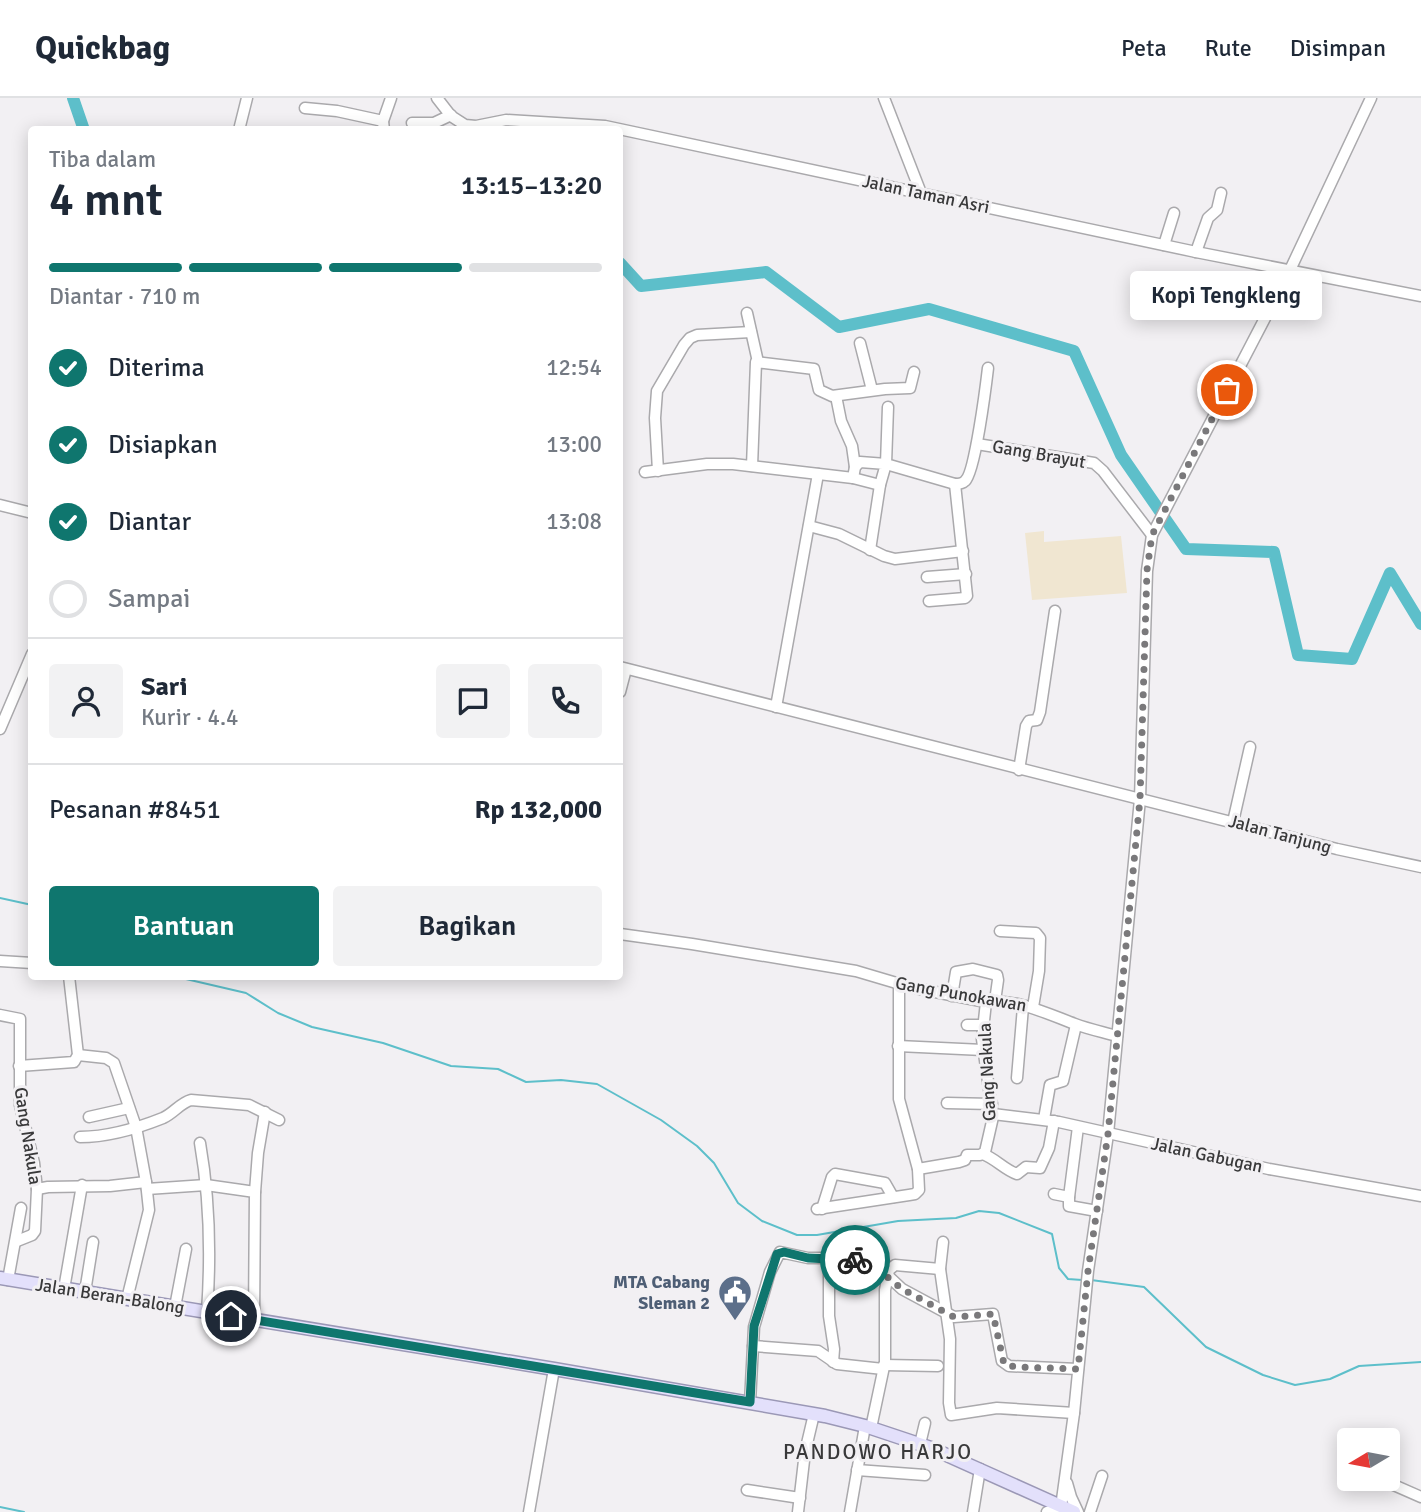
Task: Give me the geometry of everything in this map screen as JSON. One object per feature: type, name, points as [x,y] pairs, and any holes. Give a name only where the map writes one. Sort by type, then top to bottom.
[{"type":"main road","name":"Jalan Beran-Balong","points":[[4,1279],[814,1414],[868,1427],[920,1444],[1076,1512]]},
{"type":"street","points":[[241,126],[247,98]]},
{"type":"street","points":[[305,108],[346,113],[384,125],[391,98]]},
{"type":"street","points":[[437,98],[454,118],[449,126]]},
{"type":"street","points":[[884,98],[921,193]]},
{"type":"street","points":[[1047,1512],[1061,1507],[1066,1477],[1088,1271],[1108,1134],[1140,799],[1147,570],[1152,535],[1290,270],[1371,98]]},
{"type":"street","name":"Jalan Taman Asri","points":[[412,123],[434,123],[454,118],[465,125],[476,126],[506,120],[590,126]]},
{"type":"street","name":"Jalan Taman Asri","points":[[623,132],[1196,252],[1421,296]]},
{"type":"street","points":[[1196,252],[1208,218],[1217,209],[1221,193]]},
{"type":"street","points":[[1164,245],[1174,213]]},
{"type":"street","points":[[747,313],[758,362],[755,364],[752,466]]},
{"type":"street","points":[[658,471],[655,418],[657,391],[684,345],[697,335],[751,332]]},
{"type":"street","points":[[860,343],[872,390]]},
{"type":"street","points":[[758,362],[814,369],[819,390],[825,395],[836,396],[910,388],[915,372]]},
{"type":"street","points":[[854,473],[864,462],[886,464],[955,484],[967,480],[977,444],[988,368]]},
{"type":"street","points":[[836,396],[841,421],[852,446],[854,473]]},
{"type":"street","points":[[870,550],[886,464],[888,407]]},
{"type":"street","name":"Gang Brayut","points":[[977,444],[1094,463],[1152,535]]},
{"type":"street","points":[[645,472],[707,464],[752,466],[818,474],[854,473],[880,485]]},
{"type":"street","points":[[776,707],[818,474]]},
{"type":"street","points":[[929,601],[966,597],[966,574],[955,484]]},
{"type":"street","points":[[0,505],[28,512]]},
{"type":"street","points":[[809,526],[839,534],[884,556],[905,559],[962,551]]},
{"type":"street","points":[[927,577],[966,574]]},
{"type":"street","points":[[1019,770],[1026,726],[1029,721],[1037,720],[1040,712],[1055,611]]},
{"type":"street","points":[[0,729],[28,662]]},
{"type":"street","name":"Jalan Tanjung","points":[[623,668],[1019,770],[1337,849],[1421,867]]},
{"type":"street","points":[[1233,822],[1250,747]]},
{"type":"street","points":[[1000,931],[1036,933],[1041,938],[1039,971],[1028,1007],[1017,1078]]},
{"type":"street","name":"Gang Punokawan","points":[[623,934],[845,969],[952,996],[1028,1007],[1076,1025],[1117,1036]]},
{"type":"street","points":[[0,961],[28,963]]},
{"type":"street","points":[[952,996],[956,972],[973,969],[997,975],[998,980],[990,1002]]},
{"type":"street","points":[[19,1066],[74,1062],[78,1055],[69,980]]},
{"type":"street","points":[[893,1197],[885,1183],[835,1174],[820,1209],[893,1197],[917,1193],[920,1184],[918,1169],[900,1100],[900,985]]},
{"type":"street","name":"Gang Nakula","points":[[983,1154],[989,1138],[993,1109],[983,1050],[983,1025],[990,1002]]},
{"type":"street","name":"Gang Nakula","points":[[0,1015],[20,1019],[20,1105],[34,1163],[37,1189],[35,1231],[32,1236],[17,1241]]},
{"type":"street","points":[[967,1025],[983,1025]]},
{"type":"street","points":[[918,1169],[964,1160],[969,1154],[983,1154],[995,1158],[1010,1172],[1017,1174],[1026,1167],[1040,1168],[1049,1148],[1051,1085],[1063,1081],[1076,1025]]},
{"type":"street","points":[[898,1046],[983,1050]]},
{"type":"street","points":[[78,1055],[106,1058],[114,1063],[136,1127],[147,1185],[149,1216],[127,1299]]},
{"type":"street","points":[[80,1137],[136,1127],[165,1116],[191,1100],[249,1105],[279,1120]]},
{"type":"street","name":"Jalan Gabugan","points":[[947,1103],[993,1109],[1269,1169],[1421,1196]]},
{"type":"street","points":[[89,1117],[129,1108]]},
{"type":"street","points":[[254,1320],[255,1192],[265,1112]]},
{"type":"street","points":[[1078,1127],[1069,1206],[1097,1211]]},
{"type":"street","points":[[200,1143],[211,1233],[207,1312]]},
{"type":"street","points":[[64,1289],[82,1185]]},
{"type":"street","points":[[37,1189],[82,1185],[206,1185],[255,1192]]},
{"type":"street","points":[[1054,1194],[1069,1197]]},
{"type":"street","name":"Gang Nakula","points":[[4,1279],[17,1241],[21,1208]]},
{"type":"street","points":[[85,1292],[93,1242]]},
{"type":"street","points":[[943,1242],[940,1269],[950,1339],[951,1415],[997,1408],[1074,1413]]},
{"type":"street","points":[[175,1307],[186,1249]]},
{"type":"street","points":[[750,1402],[756,1314],[777,1254],[784,1252],[808,1258],[852,1259],[866,1263],[887,1275],[902,1289],[957,1318],[993,1314],[1002,1361],[1009,1366],[1078,1369]]},
{"type":"street","points":[[829,1258],[829,1316],[834,1349],[833,1362]]},
{"type":"street","points":[[849,1512],[883,1367],[887,1275],[895,1265],[940,1269]]},
{"type":"street","points":[[753,1346],[818,1351],[833,1362],[883,1367],[938,1366]]},
{"type":"street","points":[[529,1512],[554,1369]]},
{"type":"street","points":[[798,1512],[805,1452],[814,1414]]},
{"type":"street","points":[[920,1444],[925,1423]]},
{"type":"street","points":[[973,1512],[980,1469]]},
{"type":"street","points":[[857,1470],[925,1475]]},
{"type":"street","points":[[1090,1512],[1102,1476]]},
{"type":"street","points":[[1066,1477],[1076,1512]]},
{"type":"street","points":[[1400,1488],[1421,1497]]},
{"type":"street","points":[[747,1490],[800,1499]]},
{"type":"shaded area","points":[[1044,531],[1044,542],[1121,536],[1127,593],[1032,600],[1025,533]]},
{"type":"waterway","points":[[73,98],[83,126]]},
{"type":"waterway","points":[[623,266],[641,286],[766,272],[839,327],[929,309],[1074,351],[1121,455],[1186,549],[1274,552],[1298,655],[1352,659],[1390,573],[1421,624]]},
{"type":"waterway","points":[[0,898],[28,904]]},
{"type":"waterway","points":[[190,980],[246,993],[278,1013],[312,1027],[383,1043],[451,1066],[498,1069],[526,1082],[561,1080],[597,1084],[661,1120],[697,1146],[714,1163],[738,1203],[762,1221],[797,1235],[817,1235],[898,1221],[956,1218],[979,1211],[999,1213],[1052,1234],[1059,1268],[1068,1279],[1082,1280]]},
{"type":"waterway","points":[[1091,1280],[1144,1287],[1206,1347],[1263,1375],[1295,1385],[1330,1379],[1359,1366],[1421,1362]]},
{"type":"waterway","points":[[0,1507],[24,1512]]},
{"type":"way so far","points":[[855,1260],[878,1269],[902,1289],[954,1317],[993,1314],[1004,1364],[1016,1367],[1078,1369],[1088,1271],[1108,1134],[1140,799],[1147,570],[1152,535],[1227,390]]},
{"type":"place","name":"Kopi Tengkleng","points":[[1227,390]]},
{"type":"place","name":"MTA Cabang Sleman 2","points":[[735,1322]]},
{"type":"district","name":"PANDOWO HARJO","points":[[878,1452]]},
{"type":"route","points":[[231,1316],[750,1402],[756,1314],[777,1254],[784,1252],[808,1258],[855,1260]]}]
